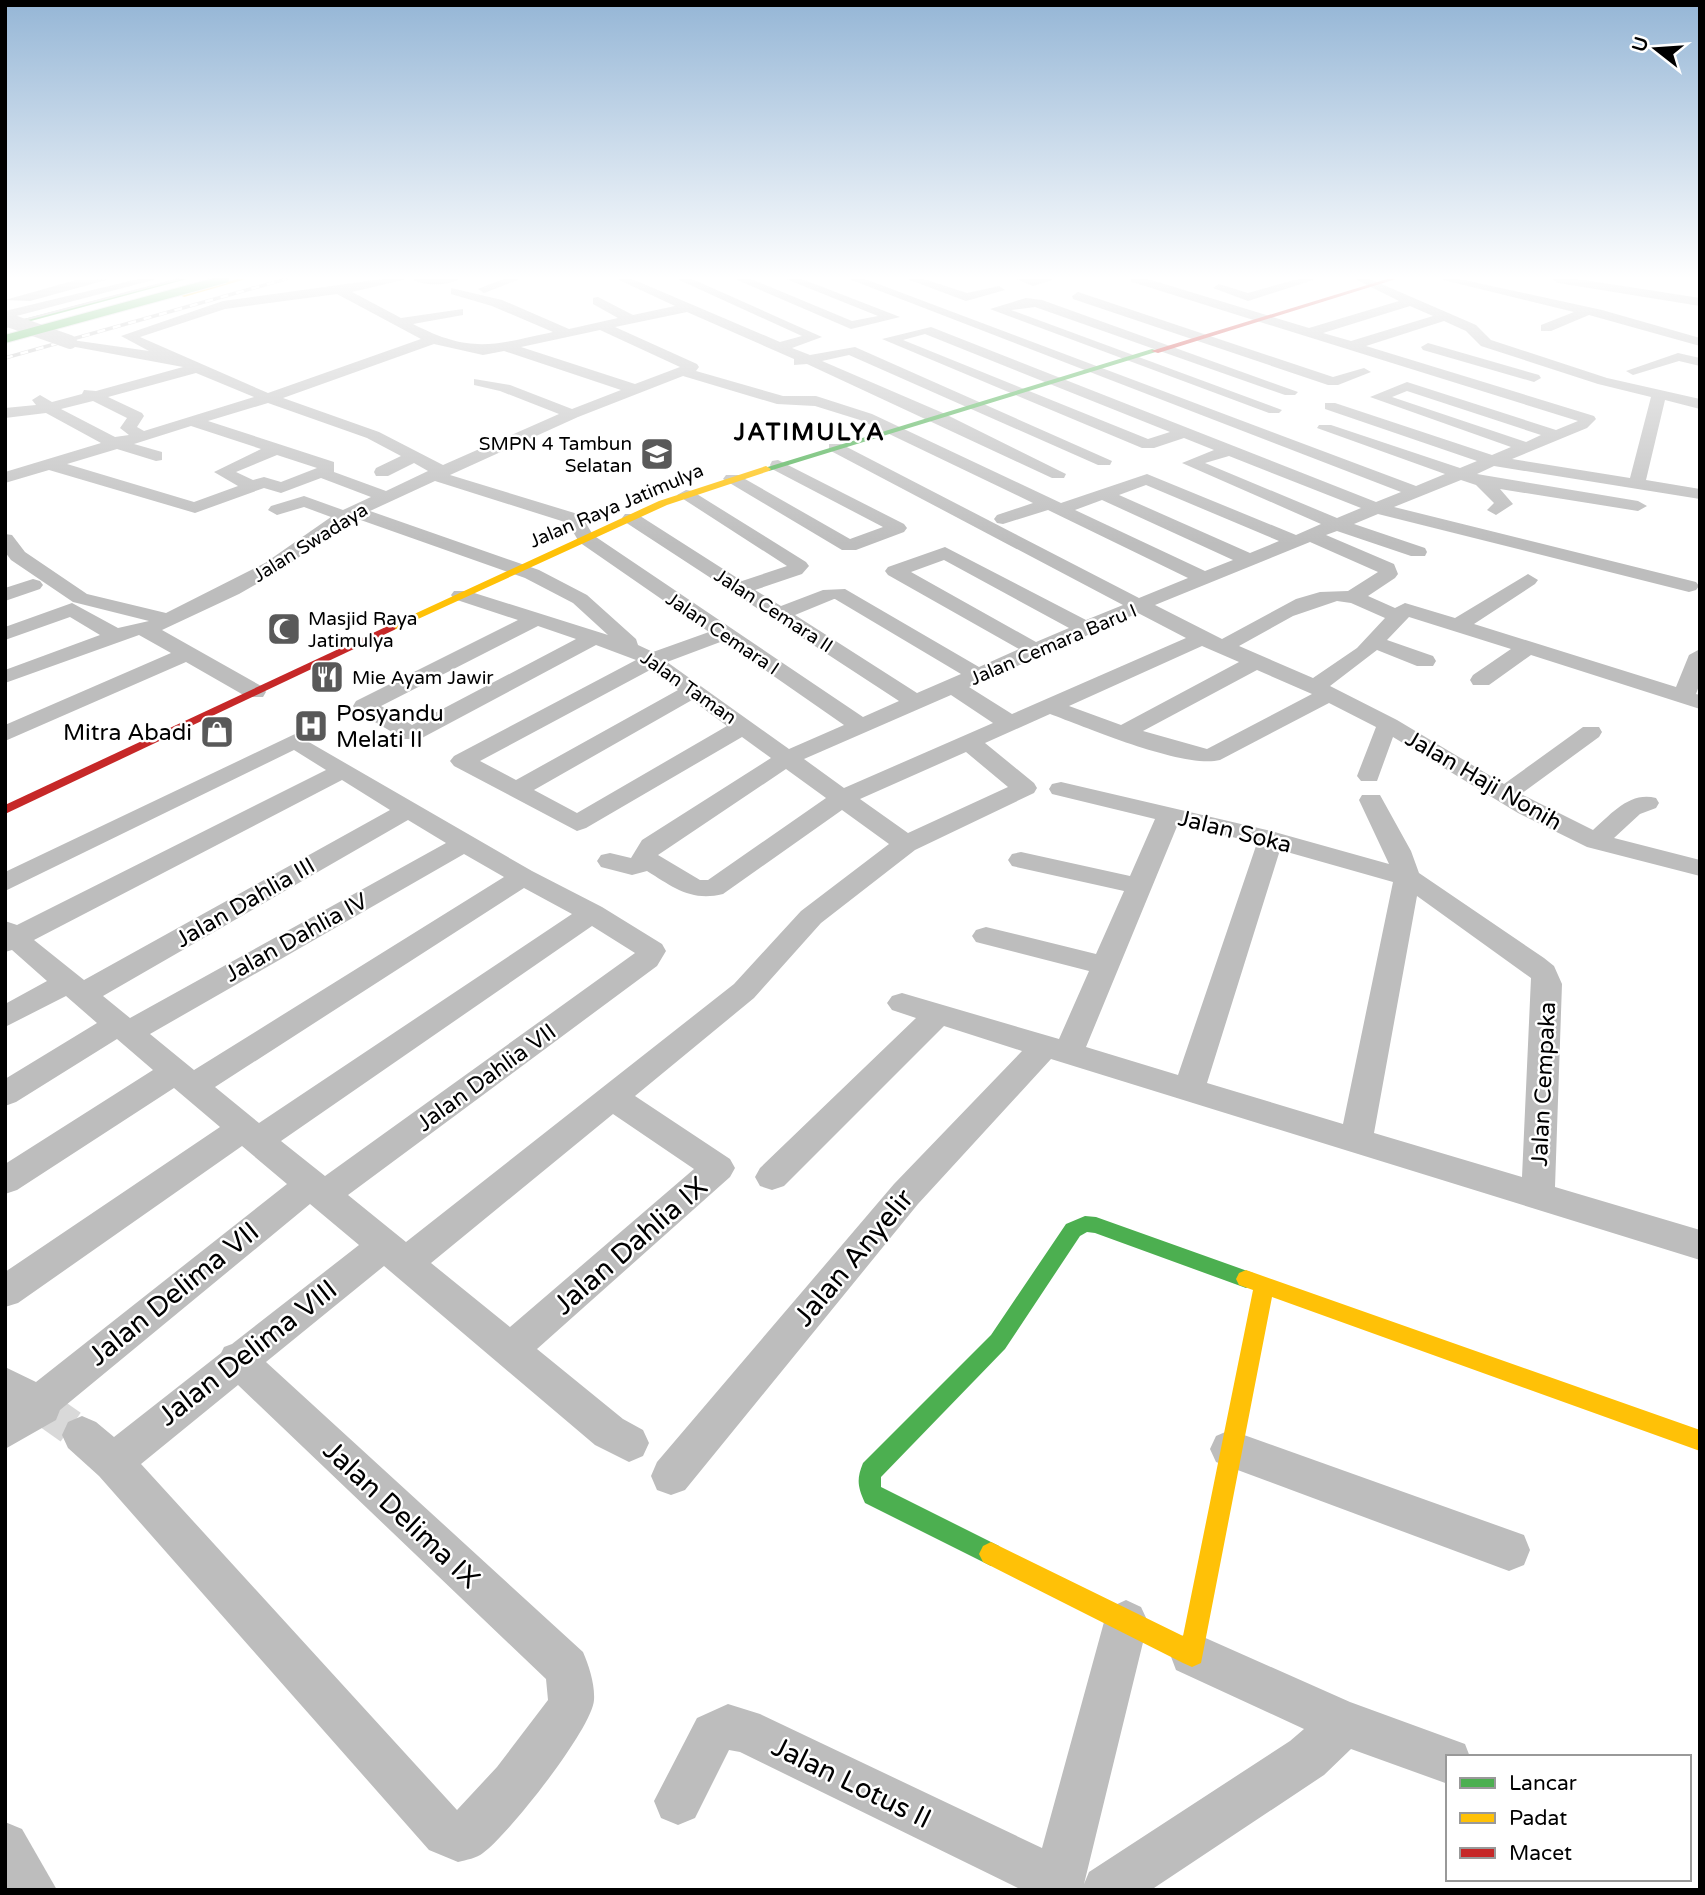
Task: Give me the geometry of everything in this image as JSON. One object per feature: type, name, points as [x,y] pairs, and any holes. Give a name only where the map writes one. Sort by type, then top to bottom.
[{"type":"main road","name":"Jalan Raya Jatimulya","points":[[5,810],[461,595],[686,495],[843,444],[1096,368]]},
{"type":"main road","points":[[1264,1284],[1192,1654],[873,1494],[868,1484],[871,1471],[998,1342],[1079,1226],[1096,1225],[1264,1284],[1700,1441]]},
{"type":"street","points":[[5,413],[49,408],[95,396],[179,367]]},
{"type":"street","points":[[192,367],[373,435],[436,473]]},
{"type":"street","points":[[5,478],[268,398],[355,367]]},
{"type":"street","points":[[568,367],[634,389]]},
{"type":"street","points":[[682,372],[691,367]]},
{"type":"street","points":[[823,367],[1070,471]]},
{"type":"street","points":[[890,367],[1104,461],[1018,489]]},
{"type":"street","points":[[956,367],[1148,445],[1185,432]]},
{"type":"street","points":[[1023,367],[1376,508],[1689,586]]},
{"type":"street","points":[[1155,367],[1274,410]]},
{"type":"street","points":[[1222,367],[1290,392],[1255,403]]},
{"type":"street","points":[[1290,367],[1333,382],[1364,372],[1350,367]]},
{"type":"street","points":[[1431,367],[1593,406],[1658,393],[1700,404]]},
{"type":"street","points":[[1498,367],[1545,381]]},
{"type":"street","points":[[1527,367],[1593,406]]},
{"type":"street","points":[[1633,371],[1644,367]]},
{"type":"street","points":[[1096,368],[1252,426],[1413,491]]},
{"type":"street","points":[[682,372],[782,401],[816,401],[894,430],[1204,578]]},
{"type":"street","name":"Jalan Swadaya","points":[[5,677],[114,635],[157,624],[232,590],[272,567],[349,514],[572,414],[682,372]]},
{"type":"street","points":[[479,382],[505,388],[572,414]]},
{"type":"street","points":[[68,384],[136,416],[128,428],[142,436]]},
{"type":"street","points":[[233,384],[212,395],[239,407]]},
{"type":"street","points":[[1526,447],[1378,397],[1407,386],[1556,435]]},
{"type":"street","points":[[33,393],[49,408],[82,429],[115,444],[156,456]]},
{"type":"street","points":[[1637,484],[1658,393]]},
{"type":"street","points":[[1330,406],[1493,461],[1576,462],[1637,484],[1700,494]]},
{"type":"street","points":[[1150,601],[1413,491],[1556,435],[1593,406]]},
{"type":"street","points":[[1576,462],[1593,406]]},
{"type":"street","points":[[51,465],[195,508],[267,482],[281,488],[329,467],[279,448],[191,421],[166,410]]},
{"type":"street","points":[[1325,428],[1457,475],[1638,506]]},
{"type":"street","points":[[843,444],[1003,519],[1150,601]]},
{"type":"street","points":[[843,444],[1150,601]]},
{"type":"street","points":[[252,486],[222,472],[279,448]]},
{"type":"street","points":[[1230,450],[1190,463],[1336,524],[1418,552]]},
{"type":"street","points":[[383,472],[413,457]]},
{"type":"street","points":[[732,479],[849,546],[898,528],[778,465]]},
{"type":"street","points":[[324,471],[387,497]]},
{"type":"street","name":"Jalan Cemara I","points":[[436,473],[575,519],[586,538],[722,634],[861,726]]},
{"type":"street","points":[[1003,519],[1102,494],[1147,479],[1387,568],[1388,574],[1352,597]]},
{"type":"street","points":[[1482,481],[1504,504],[1496,510]]},
{"type":"street","points":[[1102,494],[1250,560]]},
{"type":"street","points":[[686,495],[800,566],[741,589]]},
{"type":"street","points":[[277,510],[303,501],[520,568],[580,599],[646,656]]},
{"type":"street","name":"Jalan Cemara II","points":[[631,518],[916,702]]},
{"type":"street","points":[[5,539],[18,556],[80,598],[157,624],[188,653],[255,692]]},
{"type":"street","points":[[1035,650],[895,571],[945,553],[1086,628]]},
{"type":"street","points":[[5,570],[33,584],[5,595]]},
{"type":"street","points":[[1458,625],[1528,580]]},
{"type":"street","points":[[780,614],[838,593],[978,675]]},
{"type":"street","name":"Jalan Taman","points":[[461,595],[538,618],[646,656],[906,844]]},
{"type":"street","points":[[1223,647],[1297,606],[1325,597],[1352,597],[1397,616]]},
{"type":"street","name":"Jalan Cemara Baru I","points":[[647,862],[644,858],[651,846],[789,757],[1150,601],[1202,638],[1321,691]]},
{"type":"street","points":[[5,635],[72,609],[114,635]]},
{"type":"street","points":[[1051,707],[1196,756],[1212,755],[1321,691],[1405,609],[1691,700],[1700,654]]},
{"type":"street","points":[[538,618],[364,706],[412,734],[595,637]]},
{"type":"street","points":[[722,634],[646,656],[462,761],[570,821],[583,821],[744,726]]},
{"type":"street","points":[[610,861],[632,867],[647,862],[702,890],[715,888],[843,799],[1202,638]]},
{"type":"street","points":[[1374,642],[1425,661]]},
{"type":"street","points":[[1481,680],[1526,649]]},
{"type":"street","points":[[5,734],[188,653]]},
{"type":"street","points":[[1123,733],[1255,662]]},
{"type":"street","points":[[952,686],[1011,724]]},
{"type":"street","points":[[516,790],[694,690]]},
{"type":"street","name":"Jalan Haji Nonih","points":[[1321,691],[1389,725],[1505,794],[1596,841],[1700,868]]},
{"type":"street","points":[[1356,1140],[1407,877],[1370,788],[1382,737],[1389,725]]},
{"type":"street","points":[[1505,794],[1591,732]]},
{"type":"street","points":[[5,883],[295,741],[464,843],[592,913],[5,1292]]},
{"type":"street","name":"Jalan Delima VIII","points":[[567,1668],[571,1700],[567,1713],[514,1784],[466,1836],[458,1838],[446,1833],[97,1448],[395,1254],[614,1098],[744,991],[811,918],[906,844],[1025,788],[969,742]]},
{"type":"street","points":[[344,770],[9,937],[76,988],[609,1432],[629,1443]]},
{"type":"street","name":"Jalan Soka","points":[[1061,789],[1271,839],[1407,877]]},
{"type":"street","points":[[1596,841],[1631,809],[1647,803]]},
{"type":"street","name":"Jalan Dahlia III","points":[[5,1017],[76,988],[408,810]]},
{"type":"street","points":[[1056,1049],[1105,966],[1170,814]]},
{"type":"street","points":[[1189,1090],[1271,839]]},
{"type":"street","name":"Jalan Dahlia IV","points":[[5,1094],[464,843]]},
{"type":"street","points":[[1021,860],[1139,886]]},
{"type":"street","points":[[5,1181],[185,1079],[523,877]]},
{"type":"street","name":"Jalan Cempaka","points":[[1407,877],[1544,973],[1548,984],[1538,1196]]},
{"type":"street","name":"Jalan Dahlia VII","points":[[318,1189],[647,959],[652,951],[649,947],[592,913]]},
{"type":"street","points":[[986,936],[1105,966]]},
{"type":"street","points":[[902,1003],[1700,1245]]},
{"type":"street","points":[[772,1177],[938,1014]]},
{"type":"street","name":"Jalan Anyelir","points":[[671,1476],[906,1194],[1056,1049]]},
{"type":"street","name":"Jalan Dahlia IX","points":[[510,1350],[718,1168],[614,1098]]},
{"type":"street","name":"Jalan Delima VII","points":[[5,1431],[318,1189]]},
{"type":"street","name":"Jalan Delima IX","points":[[237,1359],[567,1668]]},
{"type":"street","points":[[5,1384],[40,1406]]},
{"type":"street","points":[[1230,1449],[1509,1550]]},
{"type":"street","points":[[1060,1885],[1126,1622]]},
{"type":"street","points":[[1192,1654],[1344,1723],[1446,1760]]},
{"type":"street","points":[[1107,1890],[1307,1758],[1344,1723]]},
{"type":"street","name":"Jalan Lotus II","points":[[678,1801],[713,1734],[728,1727],[744,1730],[1060,1885]]},
{"type":"street","points":[[5,1846],[32,1890]]},
{"type":"tunnel","points":[[42,1407],[82,1435]]},
{"type":"traffic: fast","points":[[766,469],[1101,367]]},
{"type":"traffic: fast","points":[[991,1554],[873,1495],[868,1484],[871,1471],[998,1342],[1073,1230],[1085,1224],[1096,1225],[1246,1279]]},
{"type":"traffic: slow","points":[[390,628],[663,503],[766,469]]},
{"type":"traffic: slow","points":[[1246,1279],[1700,1441]]},
{"type":"traffic: slow","points":[[991,1554],[1192,1654],[1264,1284]]},
{"type":"traffic: jam","points":[[5,810],[390,628]]},
{"type":"place","name":"SMPN 4 Tambun Selatan","points":[[657,454]]},
{"type":"place","name":"Masjid Raya Jatimulya","points":[[284,629]]},
{"type":"place","name":"Mie Ayam Jawir","points":[[327,677]]},
{"type":"place","name":"Posyandu Melati II","points":[[311,726]]},
{"type":"place","name":"Mitra Abadi","points":[[217,732]]},
{"type":"district","name":"JATIMULYA","points":[[810,432]]}]
